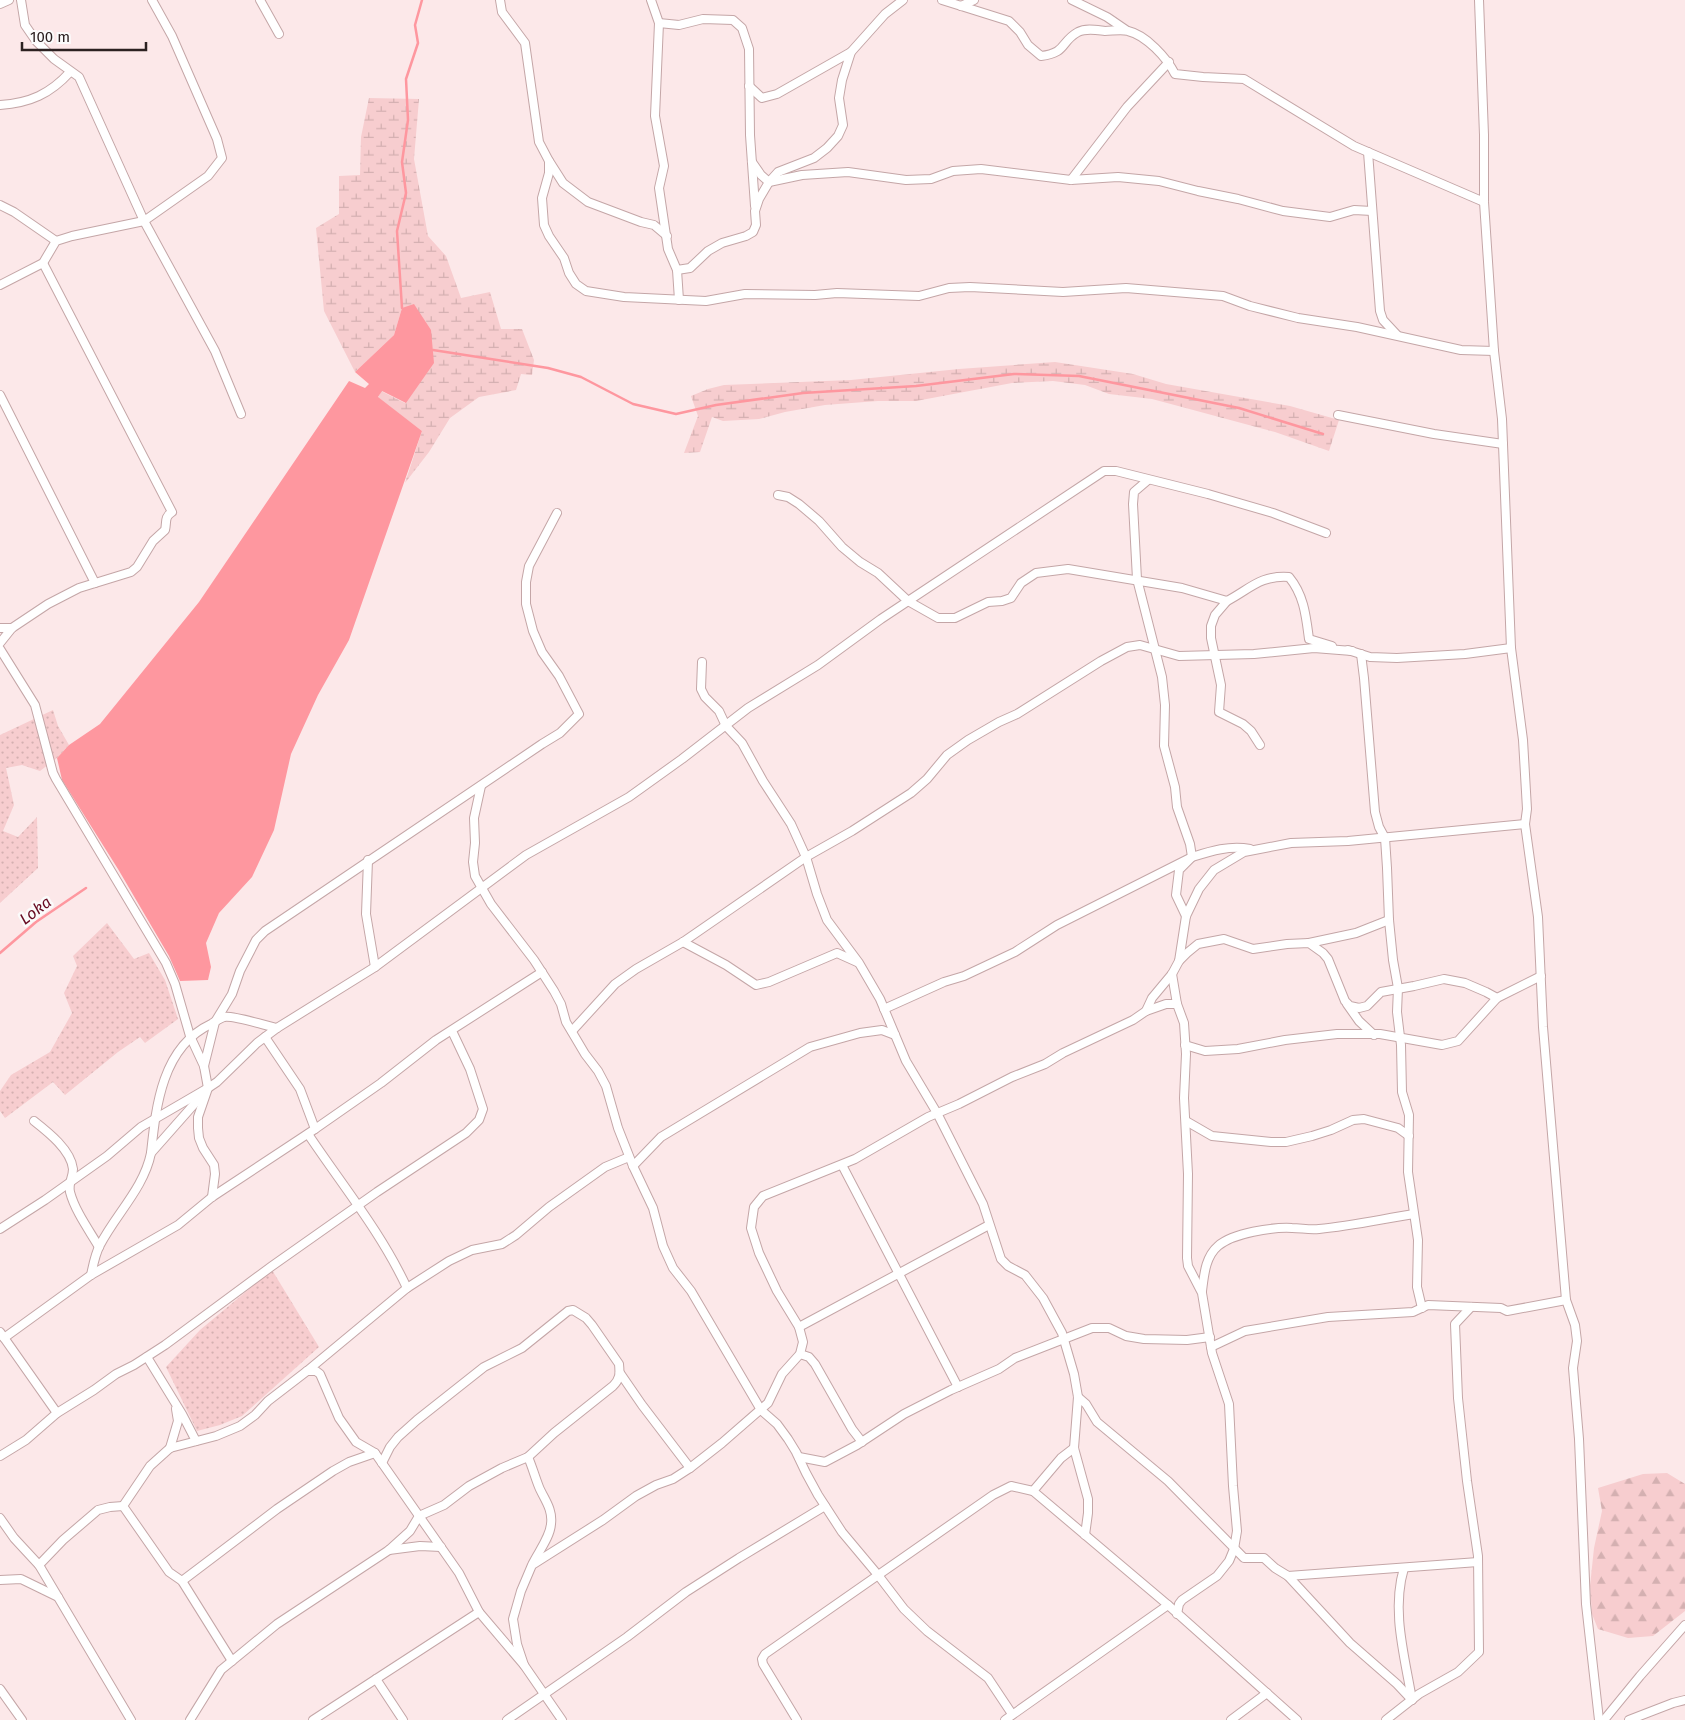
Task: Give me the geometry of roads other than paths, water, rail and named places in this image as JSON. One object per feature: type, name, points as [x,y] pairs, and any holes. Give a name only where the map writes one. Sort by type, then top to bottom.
[{"type":"street","points":[[0,4],[9,0]]},
{"type":"street","points":[[21,0],[25,25],[36,41],[70,72],[79,77],[144,221],[215,351],[241,414]]},
{"type":"street","points":[[0,285],[43,263],[56,241],[144,221],[208,176],[222,158],[217,139],[172,36],[152,0]]},
{"type":"street","points":[[260,0],[279,34]]},
{"type":"street","points":[[500,0],[502,12],[526,43],[539,142],[563,183],[588,202],[640,222],[654,225],[666,236]]},
{"type":"street","points":[[651,0],[659,23],[655,116],[664,166],[659,188],[668,249],[678,270],[679,300]]},
{"type":"street","points":[[749,86],[762,98],[777,94],[851,52],[885,14],[903,0]]},
{"type":"street","points":[[942,0],[1008,21],[1020,32],[1028,45],[1041,56],[1051,55],[1060,51],[1068,40],[1079,31],[1090,29],[1114,32],[1126,30]]},
{"type":"street","points":[[962,6],[974,0]]},
{"type":"street","points":[[1072,0],[1108,17],[1126,30],[1137,34],[1153,46],[1169,62],[1175,74],[1244,79],[1354,146],[1484,202]]},
{"type":"street","points":[[1479,0],[1484,135],[1484,202],[1494,351],[1502,419],[1511,648],[1522,740],[1527,809],[1525,824],[1538,917],[1543,1026],[1566,1300],[1575,1325],[1577,1341],[1573,1368],[1579,1439],[1586,1604],[1599,1720]]},
{"type":"street","points":[[659,23],[679,25],[704,19],[732,20],[742,28],[748,49],[756,225],[753,232],[746,236],[722,242],[708,251],[690,268],[678,270]]},
{"type":"street","points":[[755,211],[759,199],[769,182],[778,172],[814,158],[838,136],[843,125],[839,98],[842,80],[851,52]]},
{"type":"street","points":[[1071,180],[1127,107],[1169,62]]},
{"type":"street","points":[[0,105],[44,95],[58,85],[70,72]]},
{"type":"street","points":[[1368,152],[1380,311],[1383,320],[1399,336]]},
{"type":"street","points":[[549,161],[549,173],[542,198],[544,226],[564,258],[576,284],[586,291],[624,297],[706,301],[745,294],[815,295],[837,293],[918,296],[949,288],[970,287],[1063,292],[1126,288],[1223,296],[1250,306],[1298,318],[1357,327],[1461,350],[1494,351]]},
{"type":"street","points":[[752,162],[761,175],[769,182]]},
{"type":"street","points":[[769,182],[802,175],[848,172],[906,180],[931,179],[953,171],[981,169],[1071,180],[1118,177],[1159,181],[1283,211],[1330,216],[1354,210],[1372,211]]},
{"type":"street","points":[[0,206],[14,212],[56,241]]},
{"type":"street","points":[[0,643],[12,628],[48,604],[79,588],[131,572],[137,567],[153,541],[165,530],[164,522],[167,515],[172,512],[43,263]]},
{"type":"street","points":[[0,395],[95,583]]},
{"type":"street","points":[[1338,415],[1434,434],[1503,444]]},
{"type":"street","points":[[151,1153],[208,1088],[277,1028],[375,967],[526,855],[629,796],[682,759],[759,700],[818,665],[908,601],[1104,471],[1116,471],[1208,494],[1273,513],[1326,533]]},
{"type":"street","points":[[1148,480],[1134,492],[1137,579],[1162,677],[1165,705],[1164,746],[1192,857]]},
{"type":"street","points":[[778,496],[788,497],[799,504],[819,521],[842,547],[860,562],[878,573],[908,601],[938,618],[955,618],[988,602],[1011,598],[1021,583],[1036,573],[1068,569],[1182,588],[1227,601]]},
{"type":"street","points":[[204,1066],[215,1022],[229,1000],[240,971],[256,940],[276,923],[368,860],[560,733],[579,714],[559,676],[542,652],[533,631],[526,604],[526,582],[529,566],[557,513]]},
{"type":"street","points":[[1260,745],[1251,731],[1243,724],[1219,712],[1221,685],[1211,638],[1211,626],[1216,615],[1227,601],[1261,580],[1276,576],[1289,577],[1297,587],[1303,602],[1309,639],[1370,657],[1398,658],[1465,654],[1511,648]]},
{"type":"street","points":[[0,628],[12,628]]},
{"type":"street","points":[[572,1031],[615,984],[636,969],[683,942],[806,856],[852,831],[911,793],[927,779],[947,755],[968,740],[1016,714],[1101,660],[1127,647],[1140,645],[1180,656],[1254,654],[1314,648],[1352,651]]},
{"type":"street","points":[[0,649],[35,706],[56,779],[166,963],[175,984],[190,1036],[204,1066],[208,1088],[198,1116],[198,1128],[203,1148],[214,1165],[215,1174],[212,1197]]},
{"type":"street","points":[[1361,654],[1375,812],[1378,827],[1385,838],[1388,868],[1389,920],[1398,988],[1397,1012],[1402,1092],[1409,1115],[1408,1172],[1418,1240],[1418,1287],[1422,1308]]},
{"type":"street","points":[[702,662],[702,689],[705,697],[719,711],[726,726],[742,744],[762,781],[791,824],[806,856],[827,920],[859,963],[884,1009],[906,1061],[937,1113],[983,1204],[1001,1259],[1008,1266],[1025,1275],[1032,1283],[1056,1320],[1064,1338],[1078,1397],[1074,1448],[1088,1499],[1085,1535]]},
{"type":"street","points":[[481,786],[474,818],[475,843],[473,862],[476,876],[491,904],[542,972],[561,1004],[566,1022],[584,1054],[598,1071],[606,1086],[633,1166],[653,1208],[663,1246],[674,1268],[691,1291],[761,1410],[777,1424],[799,1457],[806,1474],[842,1532],[904,1609],[927,1631],[988,1678],[1012,1714]]},
{"type":"street","points":[[1146,1011],[1152,998],[1172,974],[1179,961],[1186,916],[1199,889],[1214,870],[1244,852],[1291,843],[1385,838],[1525,824]]},
{"type":"street","points":[[884,1009],[944,982],[964,976],[1015,952],[1057,925],[1192,857],[1212,851],[1239,847],[1257,850]]},
{"type":"street","points":[[1186,916],[1176,895],[1179,870],[1192,857]]},
{"type":"street","points":[[368,860],[366,914],[375,967]]},
{"type":"street","points":[[1179,961],[1198,944],[1224,939],[1253,949],[1309,943],[1356,934],[1389,920]]},
{"type":"street","points":[[683,942],[726,965],[756,985],[769,982],[837,953],[859,963]]},
{"type":"street","points":[[1309,943],[1324,953],[1346,1002],[1359,1021],[1374,1034]]},
{"type":"street","points":[[57,1413],[2,1335],[91,1275],[178,1225],[212,1197],[308,1134],[436,1040],[542,972]]},
{"type":"street","points":[[1172,974],[1177,1004],[1184,1023],[1184,1098],[1188,1174],[1186,1258],[1202,1294],[1211,1347],[1229,1404],[1237,1531],[1234,1549],[1229,1561],[1217,1576],[1182,1600],[1177,1614]]},
{"type":"street","points":[[1185,1044],[1205,1052],[1337,1034],[1374,1034],[1442,1045],[1458,1041],[1497,998],[1541,976]]},
{"type":"street","points":[[1346,1002],[1350,1006],[1359,1008],[1367,1006],[1381,992],[1444,979],[1465,983],[1497,998]]},
{"type":"street","points":[[532,1565],[603,1520],[636,1496],[656,1485],[673,1479],[690,1468],[768,1404],[782,1374],[800,1354],[803,1342],[799,1327],[777,1291],[759,1253],[751,1228],[754,1207],[763,1196],[855,1160],[937,1113],[960,1104],[1012,1077],[1045,1064],[1089,1040],[1133,1020],[1146,1011],[1166,1004],[1177,1004]]},
{"type":"street","points":[[91,1275],[99,1248],[149,1164],[154,1119],[166,1073],[190,1036],[224,1017],[233,1017],[277,1028]]},
{"type":"street","points":[[633,1166],[661,1137],[810,1047],[860,1033],[882,1030],[895,1035]]},
{"type":"street","points":[[0,1456],[26,1440],[57,1413],[116,1374],[147,1357],[272,1266],[466,1133],[479,1120],[483,1109],[470,1069],[452,1031]]},
{"type":"street","points":[[265,1037],[300,1089],[315,1129]]},
{"type":"street","points":[[0,1229],[107,1156],[141,1127],[208,1088]]},
{"type":"street","points":[[1186,1120],[1212,1136],[1263,1142],[1286,1142],[1331,1130],[1353,1120],[1364,1119],[1398,1128],[1409,1136]]},
{"type":"street","points":[[34,1121],[59,1142],[66,1153],[73,1171],[68,1184],[72,1197],[99,1248]]},
{"type":"street","points":[[308,1134],[359,1205],[394,1259],[407,1288]]},
{"type":"street","points":[[123,1506],[150,1466],[170,1448],[216,1436],[240,1426],[407,1288],[449,1261],[472,1250],[502,1244],[516,1235],[548,1207],[605,1167],[630,1157]]},
{"type":"street","points":[[842,1165],[958,1387]]},
{"type":"street","points":[[1202,1294],[1208,1259],[1217,1246],[1228,1239],[1251,1232],[1292,1228],[1310,1230],[1351,1226],[1414,1214]]},
{"type":"street","points":[[799,1327],[989,1225]]},
{"type":"street","points":[[1211,1347],[1245,1331],[1328,1317],[1413,1312],[1428,1305],[1501,1308],[1507,1311],[1566,1300]]},
{"type":"street","points":[[1386,1720],[1419,1694],[1458,1672],[1480,1652],[1478,1562],[1459,1407],[1455,1324],[1471,1307]]},
{"type":"street","points":[[190,1720],[221,1670],[277,1624],[389,1550],[410,1531],[419,1516],[444,1505],[462,1491],[502,1468],[528,1456],[613,1386],[618,1380],[620,1373],[619,1364],[592,1325],[578,1312],[568,1311],[522,1348],[484,1367],[417,1420],[398,1437],[390,1447],[382,1463]]},
{"type":"street","points":[[799,1457],[825,1462],[862,1442],[904,1414],[999,1368],[1015,1358],[1092,1328],[1110,1328],[1126,1336],[1144,1339],[1188,1340],[1210,1337]]},
{"type":"street","points":[[800,1354],[809,1357],[815,1364],[852,1429],[862,1442]]},
{"type":"street","points":[[147,1357],[196,1442]]},
{"type":"street","points":[[307,1371],[316,1371],[320,1374],[339,1418],[356,1442],[376,1453],[459,1573],[479,1612],[524,1665],[562,1720]]},
{"type":"street","points":[[620,1373],[690,1468]]},
{"type":"street","points":[[1078,1397],[1086,1404],[1097,1422],[1168,1481],[1244,1558],[1264,1558],[1288,1576],[1350,1643],[1397,1684],[1412,1700]]},
{"type":"street","points":[[170,1448],[178,1421],[174,1402]]},
{"type":"street","points":[[1033,1491],[1061,1458],[1074,1448]]},
{"type":"street","points":[[182,1581],[277,1509],[333,1470],[349,1462],[376,1453]]},
{"type":"street","points":[[524,1665],[517,1644],[513,1619],[521,1591],[551,1525],[547,1501],[528,1456]]},
{"type":"street","points":[[797,1720],[763,1664],[762,1659],[771,1649],[1003,1488],[1011,1486],[1033,1491],[1168,1606],[1297,1720]]},
{"type":"street","points":[[39,1565],[63,1540],[98,1510],[123,1506]]},
{"type":"street","points":[[123,1506],[169,1572],[182,1581],[232,1661]]},
{"type":"street","points":[[507,1720],[626,1637],[686,1592],[825,1506]]},
{"type":"street","points":[[0,1518],[14,1538],[39,1565],[131,1720]]},
{"type":"street","points":[[389,1550],[420,1546],[441,1548]]},
{"type":"street","points":[[1288,1576],[1478,1562]]},
{"type":"street","points":[[1404,1568],[1399,1583],[1398,1615],[1412,1700]]},
{"type":"street","points":[[0,1580],[21,1579],[58,1596]]},
{"type":"street","points":[[1005,1720],[1168,1606]]},
{"type":"street","points":[[313,1720],[479,1612]]},
{"type":"street","points":[[1604,1720],[1685,1626]]},
{"type":"street","points":[[376,1679],[404,1720]]},
{"type":"street","points":[[0,1689],[22,1720]]},
{"type":"street","points":[[1231,1720],[1267,1693]]},
{"type":"street","points":[[1629,1720],[1673,1702],[1685,1700]]},
{"type":"waterway","points":[[402,308],[397,231],[406,193],[402,162],[408,120],[406,79],[418,43],[415,25],[422,0]]},
{"type":"waterway","points":[[433,350],[548,368],[581,377],[633,404],[676,414],[716,405],[803,393],[916,386],[1014,374],[1079,376],[1239,408],[1323,434]]},
{"type":"waterway","name":"Loka","points":[[0,953],[36,922],[86,888]]}]
